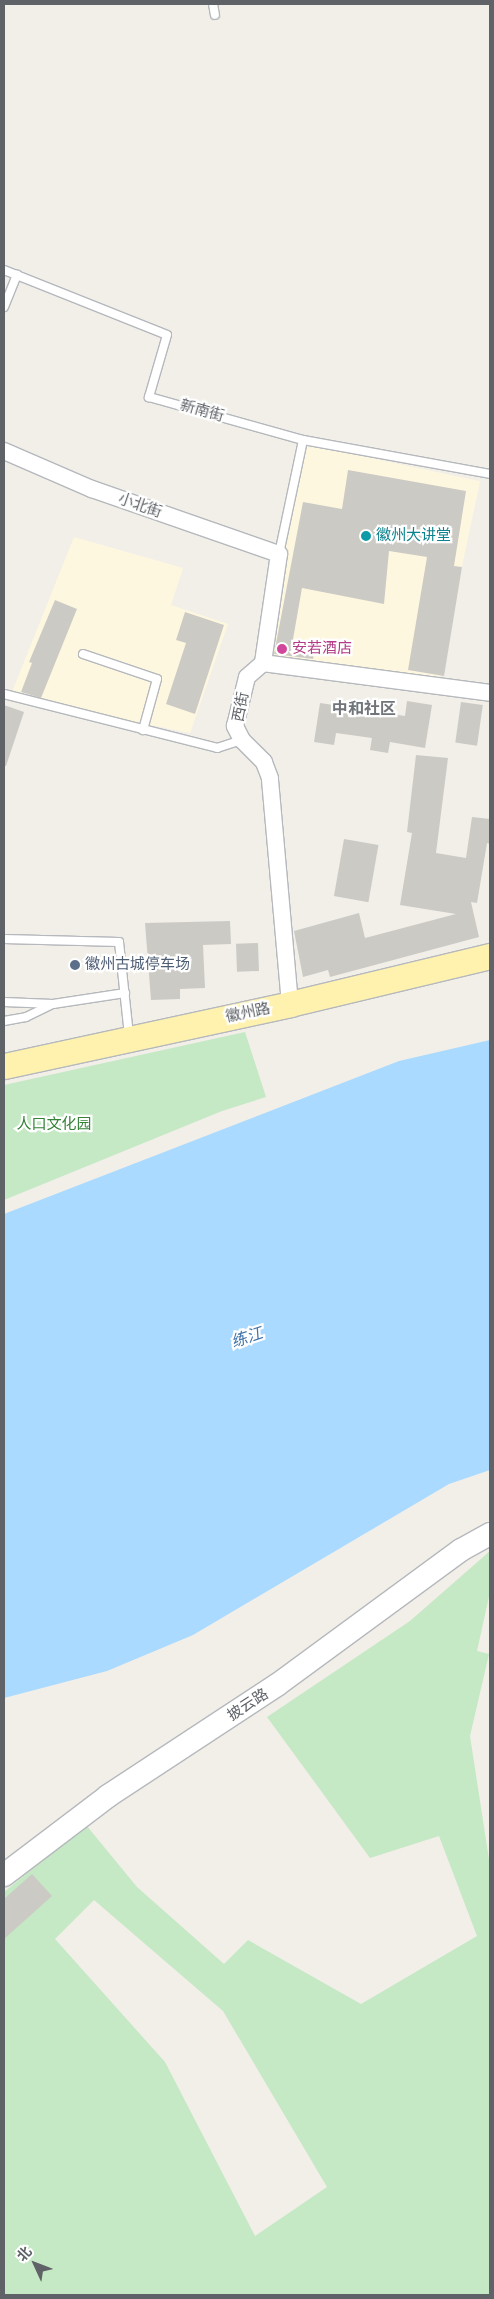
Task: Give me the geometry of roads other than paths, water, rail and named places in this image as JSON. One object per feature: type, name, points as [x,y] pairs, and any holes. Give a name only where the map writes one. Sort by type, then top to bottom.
[{"type":"main road","name":"徽州路","points":[[4,1066],[290,1004],[490,956]]},
{"type":"street","name":"小北街","points":[[4,451],[92,489],[279,554]]},
{"type":"street","points":[[279,554],[262,664],[490,693]]},
{"type":"street","name":"西街","points":[[262,664],[247,677],[236,726],[242,740],[264,762],[270,778],[290,1004]]},
{"type":"street","name":"披云路","points":[[4,1874],[108,1796],[277,1685],[461,1550],[490,1534]]},
{"type":"lane","points":[[213,4],[215,15]]},
{"type":"lane","name":"新南街","points":[[4,270],[167,335],[149,397],[303,440],[490,474]]},
{"type":"lane","points":[[4,307],[17,276]]},
{"type":"lane","points":[[279,554],[303,440]]},
{"type":"lane","points":[[83,654],[158,679],[143,730]]},
{"type":"lane","points":[[4,694],[217,748],[242,740]]},
{"type":"lane","points":[[4,939],[119,942],[130,1039]]},
{"type":"lane","points":[[4,1002],[53,1004],[125,993]]},
{"type":"lane","points":[[4,1021],[26,1017],[53,1004]]},
{"type":"water","name":"练江","points":[[490,1040],[490,1470],[449,1484],[193,1635],[107,1671],[4,1698],[4,1214],[399,1061]]},
{"type":"place","name":"徽州大讲堂","points":[[366,536]]},
{"type":"place","name":"安若酒店","points":[[282,649]]},
{"type":"place","name":"徽州古城停车场","points":[[75,965]]},
{"type":"district","name":"中和社区","points":[[364,709]]},
{"type":"park label","name":"人口文化园","points":[[54,1125]]}]
